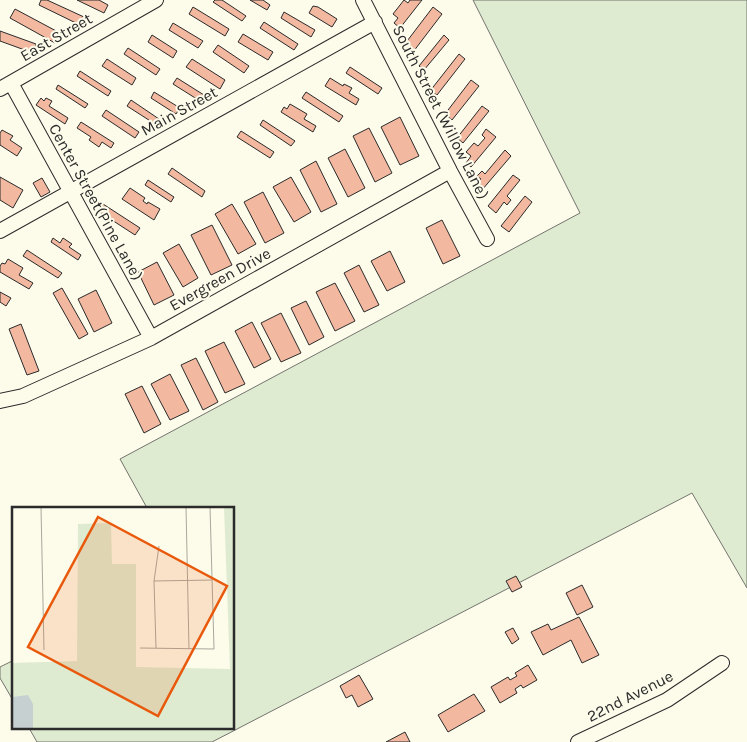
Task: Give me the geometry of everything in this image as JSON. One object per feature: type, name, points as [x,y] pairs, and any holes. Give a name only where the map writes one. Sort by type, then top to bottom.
[{"type":"street","name":"East Street","points":[[5,86],[156,0]]},
{"type":"street","name":"South Street (Willow Lane)","points":[[363,0],[450,171],[487,239]]},
{"type":"street","name":"Main Street","points":[[0,231],[375,22]]},
{"type":"street","name":"Center Street(Pine Lane)","points":[[5,86],[70,191],[151,338]]},
{"type":"street","name":"Evergreen Drive","points":[[0,401],[23,396],[151,338],[450,171]]},
{"type":"street","name":"22nd Avenue","points":[[578,742],[668,700],[722,663]]},
{"type":"green space","points":[[473,0],[747,0],[747,588],[692,493],[212,742],[37,742],[30,730],[235,730],[235,507],[146,507],[120,459],[580,213]]},
{"type":"green space","points":[[12,661],[12,699],[0,678],[0,667]]},
{"type":"building","points":[[41,0],[47,0],[84,17],[80,25],[39,5]]},
{"type":"building","points":[[77,0],[99,0],[108,5],[104,13]]},
{"type":"building","points":[[215,0],[222,0],[246,16],[242,21],[213,2]]},
{"type":"building","points":[[250,0],[263,0],[270,5],[267,10]]},
{"type":"building","points":[[404,0],[408,3],[410,0],[422,0],[400,28],[394,23],[398,18],[393,14]]},
{"type":"building","points":[[313,6],[318,7],[337,19],[332,27],[309,13]]},
{"type":"building","points":[[193,7],[229,29],[225,36],[189,14]]},
{"type":"building","points":[[433,7],[442,14],[410,56],[401,49]]},
{"type":"building","points":[[15,9],[60,33],[55,43],[10,18]]},
{"type":"building","points":[[284,12],[315,30],[311,37],[281,18]]},
{"type":"building","points":[[264,22],[298,44],[294,50],[260,28]]},
{"type":"building","points":[[173,23],[203,41],[198,48],[169,30]]},
{"type":"building","points":[[0,31],[36,44],[33,53],[0,41]]},
{"type":"building","points":[[243,34],[273,52],[268,60],[238,42]]},
{"type":"building","points":[[152,35],[177,51],[173,58],[148,42]]},
{"type":"building","points":[[444,35],[449,40],[424,70],[419,66]]},
{"type":"building","points":[[218,45],[249,66],[244,73],[213,52]]},
{"type":"building","points":[[128,48],[160,69],[156,75],[124,54]]},
{"type":"building","points":[[459,54],[465,59],[437,95],[430,91]]},
{"type":"building","points":[[107,59],[136,78],[132,85],[102,66]]},
{"type":"building","points":[[192,59],[225,80],[220,89],[186,67]]},
{"type":"building","points":[[350,67],[382,88],[378,94],[346,73]]},
{"type":"building","points":[[80,71],[111,91],[108,96],[77,76]]},
{"type":"building","points":[[177,78],[204,95],[200,101],[173,84]]},
{"type":"building","points":[[330,78],[343,86],[344,84],[352,88],[349,93],[359,99],[356,105],[325,86]]},
{"type":"building","points":[[471,80],[479,86],[452,120],[445,114]]},
{"type":"building","points":[[58,85],[88,104],[85,108],[56,89]]},
{"type":"building","points":[[154,92],[180,108],[176,114],[151,98]]},
{"type":"building","points":[[306,92],[343,116],[339,122],[302,98]]},
{"type":"building","points":[[41,98],[44,101],[46,98],[52,101],[49,106],[68,118],[65,124],[36,105]]},
{"type":"building","points":[[131,100],[159,119],[155,124],[127,106]]},
{"type":"building","points":[[290,104],[307,114],[304,119],[316,126],[313,132],[281,112],[284,107],[287,109]]},
{"type":"building","points":[[482,106],[489,111],[463,143],[457,138]]},
{"type":"building","points":[[106,110],[139,132],[135,138],[102,116]]},
{"type":"building","points":[[400,117],[419,156],[400,165],[381,127]]},
{"type":"building","points":[[263,120],[295,141],[291,146],[260,125]]},
{"type":"building","points":[[81,122],[114,143],[111,148],[102,142],[99,147],[89,140],[91,137],[77,128]]},
{"type":"building","points":[[369,128],[392,173],[375,182],[353,136]]},
{"type":"building","points":[[486,129],[496,137],[471,167],[466,163],[471,156],[466,152],[474,143],[478,146],[485,138],[482,135]]},
{"type":"building","points":[[2,130],[13,136],[10,140],[22,148],[17,156],[0,145],[0,133]]},
{"type":"building","points":[[241,131],[274,152],[270,158],[237,137]]},
{"type":"building","points":[[345,149],[365,188],[348,197],[328,158]]},
{"type":"building","points":[[505,150],[511,156],[482,190],[476,184],[481,179],[477,176],[482,171],[485,174]]},
{"type":"building","points":[[316,161],[337,204],[321,212],[300,170]]},
{"type":"building","points":[[172,168],[205,191],[202,197],[168,174]]},
{"type":"building","points":[[513,175],[520,180],[507,196],[511,200],[507,205],[504,202],[496,213],[488,206]]},
{"type":"building","points":[[0,177],[23,190],[13,208],[0,200]]},
{"type":"building","points":[[291,177],[311,212],[294,222],[273,187]]},
{"type":"building","points":[[42,178],[50,192],[41,197],[33,183]]},
{"type":"building","points":[[148,180],[174,197],[171,202],[145,185]]},
{"type":"building","points":[[130,188],[145,198],[143,201],[147,204],[148,202],[160,209],[154,220],[122,199]]},
{"type":"building","points":[[263,192],[284,233],[265,243],[244,202]]},
{"type":"building","points":[[525,196],[532,202],[509,232],[501,226]]},
{"type":"building","points":[[103,204],[140,228],[135,235],[98,211]]},
{"type":"building","points":[[232,204],[256,244],[238,254],[215,214]]},
{"type":"building","points":[[442,220],[460,256],[443,264],[426,228]]},
{"type":"building","points":[[212,225],[232,265],[211,275],[191,235]]},
{"type":"building","points":[[53,238],[60,243],[63,238],[72,244],[69,247],[81,255],[78,260],[51,242]]},
{"type":"building","points":[[179,244],[198,278],[183,287],[163,253]]},
{"type":"building","points":[[27,250],[62,273],[58,278],[23,256]]},
{"type":"building","points":[[390,251],[405,282],[387,291],[371,261]]},
{"type":"building","points":[[8,259],[23,268],[19,275],[33,283],[29,289],[0,272],[0,266],[2,263],[5,264]]},
{"type":"building","points":[[157,262],[174,295],[154,305],[138,272]]},
{"type":"building","points":[[359,265],[379,305],[364,312],[344,273]]},
{"type":"building","points":[[335,283],[355,321],[335,331],[316,292]]},
{"type":"building","points":[[62,288],[88,334],[79,339],[53,293]]},
{"type":"building","points":[[96,290],[112,323],[94,332],[78,299]]},
{"type":"building","points":[[0,292],[11,298],[6,306],[0,302]]},
{"type":"building","points":[[306,301],[324,337],[309,345],[291,308]]},
{"type":"building","points":[[281,313],[301,353],[281,362],[261,323]]},
{"type":"building","points":[[252,322],[271,359],[254,368],[235,331]]},
{"type":"building","points":[[21,324],[39,371],[27,375],[9,329]]},
{"type":"building","points":[[224,342],[245,384],[225,393],[205,351]]},
{"type":"building","points":[[196,358],[218,402],[203,410],[181,365]]},
{"type":"building","points":[[170,374],[189,411],[170,420],[151,384]]},
{"type":"building","points":[[142,386],[161,424],[144,433],[125,394]]},
{"type":"building","points":[[516,576],[522,587],[512,592],[506,581]]},
{"type":"building","points":[[582,585],[593,607],[577,615],[566,593]]},
{"type":"building","points":[[579,617],[599,655],[582,663],[571,640],[543,655],[531,632],[548,624],[551,630]]},
{"type":"building","points":[[513,628],[519,639],[512,644],[505,632]]},
{"type":"building","points":[[528,665],[537,680],[523,688],[521,685],[515,689],[517,693],[500,703],[491,687],[508,677],[510,680],[517,676],[515,673]]},
{"type":"building","points":[[359,675],[373,699],[358,707],[352,695],[346,698],[340,686]]},
{"type":"building","points":[[474,694],[485,711],[448,732],[438,715]]},
{"type":"building","points":[[405,732],[410,742],[386,742]]}]
